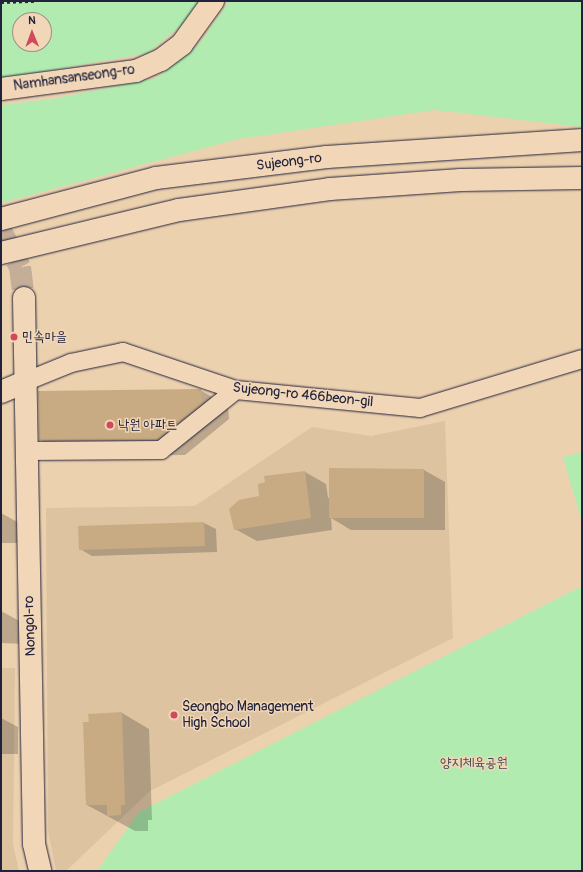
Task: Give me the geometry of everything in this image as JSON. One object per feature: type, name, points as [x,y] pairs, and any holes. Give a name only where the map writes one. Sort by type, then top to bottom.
[{"type":"main road","name":"Namhansanseong-ro","points":[[1,88],[143,68],[161,60],[182,44],[213,1]]},
{"type":"main road","name":"Sujeong-ro","points":[[1,220],[156,178],[327,157],[582,140]]},
{"type":"main road","points":[[1,253],[179,210],[330,189],[461,180],[582,178]]},
{"type":"main road","name":"Nongol-ro","points":[[24,298],[27,381],[34,844],[40,871]]},
{"type":"main road","points":[[1,392],[27,381]]},
{"type":"street","name":"Sujeong-ro 466beon-gil","points":[[27,381],[70,363],[123,352],[236,390],[420,408],[582,359]]},
{"type":"street","points":[[27,451],[161,450],[236,390]]},
{"type":"path","points":[[1,2],[37,1]]},
{"type":"shaded area","name":"Seongbo Management High School","points":[[445,421],[453,638],[150,791],[66,871],[56,871],[48,831],[46,508],[195,506],[312,427],[371,436]]},
{"type":"shaded area","points":[[1,668],[15,668],[13,844],[19,871],[1,871]]},
{"type":"green space","points":[[1,1],[203,1],[190,18],[148,53],[1,79]]},
{"type":"green space","points":[[229,1],[582,1],[582,127],[434,110],[238,139],[1,203],[1,105],[57,98],[156,78],[199,44]]},
{"type":"green space","points":[[582,452],[582,522],[563,457]]},
{"type":"green space","name":"양지체육공원","points":[[582,586],[582,871],[97,871],[139,812]]},
{"type":"building","name":"낙원 아파트","points":[[201,389],[202,404],[157,440],[39,440],[38,391]]},
{"type":"building","points":[[329,468],[424,469],[424,518],[329,518]]},
{"type":"building","points":[[305,471],[311,518],[234,530],[229,509],[239,500],[259,496],[258,484],[265,482],[264,476]]},
{"type":"building","points":[[204,522],[205,546],[79,550],[78,526]]},
{"type":"building","points":[[122,712],[125,805],[121,805],[121,815],[107,816],[107,805],[86,805],[83,722],[89,722],[88,714]]},
{"type":"tunnel","points":[[1,231],[20,267],[24,298]]},
{"type":"place","name":"민속마을","points":[[14,337]]},
{"type":"place","name":"낙원 아파트","points":[[110,425]]},
{"type":"place","name":"Seongbo Management High School","points":[[174,715]]}]
